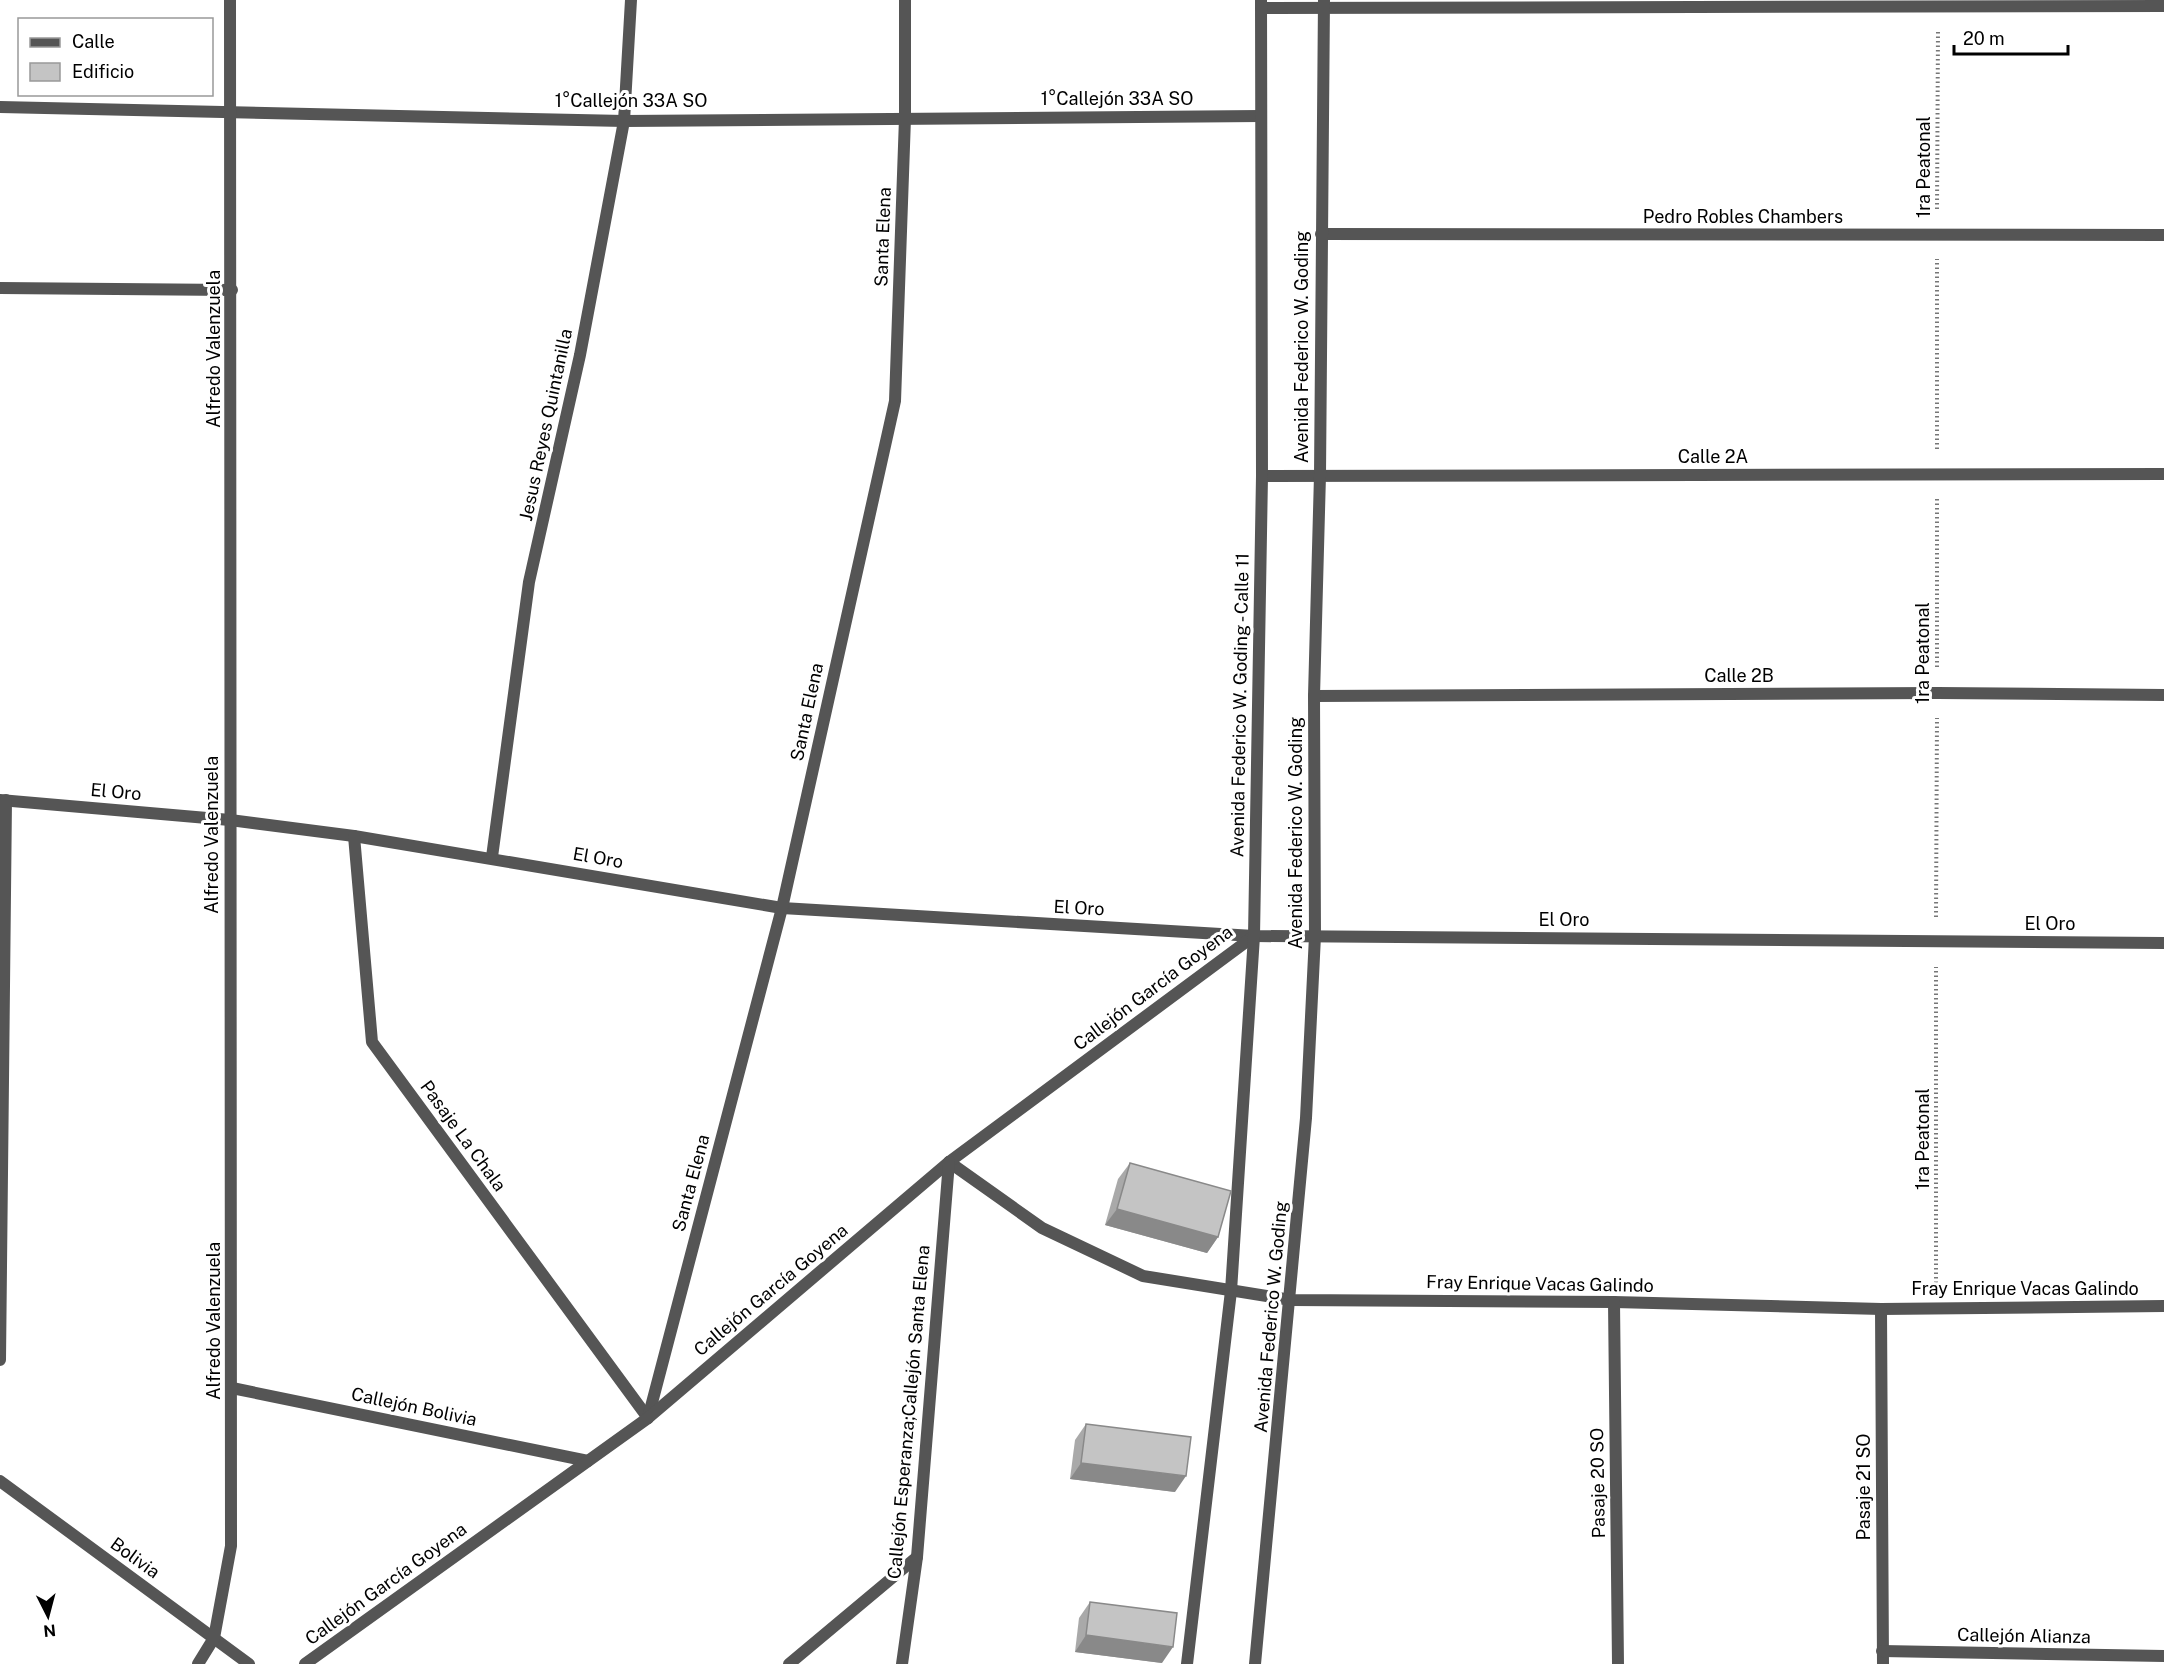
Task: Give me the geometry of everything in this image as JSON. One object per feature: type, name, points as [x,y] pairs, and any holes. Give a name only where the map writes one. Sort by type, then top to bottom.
[{"type":"street","name":"Alfredo Valenzuela","points":[[198,1664],[214,1638],[231,1546],[232,290],[230,0]]},
{"type":"street","name":"Jesus Reyes Quintanilla","points":[[492,857],[529,582],[580,355],[624,121],[631,0]]},
{"type":"street","name":"Santa Elena","points":[[648,1418],[782,908],[895,401],[905,118],[905,0]]},
{"type":"street","points":[[1262,476],[1261,4],[2164,6]]},
{"type":"street","name":"Avenida Federico W. Goding","points":[[1255,1664],[1291,1300],[1306,1118],[1315,936],[1314,696],[1320,475],[1324,4]]},
{"type":"street","name":"1°Callejón 33A SO","points":[[0,108],[229,110],[624,121],[1262,116]]},
{"type":"street","name":"Pedro Robles Chambers","points":[[1321,234],[2164,235]]},
{"type":"street","points":[[0,288],[232,290]]},
{"type":"street","name":"Calle 2A","points":[[1262,476],[2164,474]]},
{"type":"street","name":"Avenida Federico W. Goding - Calle 11","points":[[1254,936],[1262,476]]},
{"type":"street","name":"Calle 2B","points":[[1314,696],[1937,693],[2164,695]]},
{"type":"street","points":[[0,1360],[3,800]]},
{"type":"street","name":"El Oro","points":[[3,800],[230,820],[354,836],[492,857],[782,908],[1254,936],[2164,943]]},
{"type":"street","name":"Pasaje La Chala","points":[[354,836],[372,1042],[648,1418]]},
{"type":"street","points":[[1187,1664],[1231,1291],[1254,936]]},
{"type":"street","name":"Callejón García Goyena","points":[[306,1664],[648,1418],[949,1162],[1254,936]]},
{"type":"street","name":"Fray Enrique Vacas Galindo","points":[[949,1162],[1042,1228],[1143,1276],[1291,1300],[1614,1302],[1881,1309],[2164,1306]]},
{"type":"street","name":"Callejón Esperanza;Callejón Santa Elena","points":[[902,1664],[916,1557],[949,1162]]},
{"type":"street","name":"Pasaje 20 SO","points":[[1614,1302],[1618,1664]]},
{"type":"street","name":"Pasaje 21 SO","points":[[1881,1309],[1882,1664]]},
{"type":"street","name":"Callejón Bolivia","points":[[232,1388],[588,1461]]},
{"type":"street","name":"Bolivia","points":[[0,1481],[249,1664]]},
{"type":"street","points":[[789,1664],[916,1557]]},
{"type":"street","name":"Callejón Alianza","points":[[1882,1651],[2164,1656]]},
{"type":"path","name":"1ra Peatonal","points":[[1936,1307],[1938,7]]},
{"type":"building","points":[[1130,1163],[1231,1191],[1218,1237],[1117,1209]]},
{"type":"building","points":[[1086,1424],[1191,1437],[1186,1476],[1081,1463]]},
{"type":"building","points":[[1090,1602],[1177,1613],[1173,1647],[1086,1635]]}]
